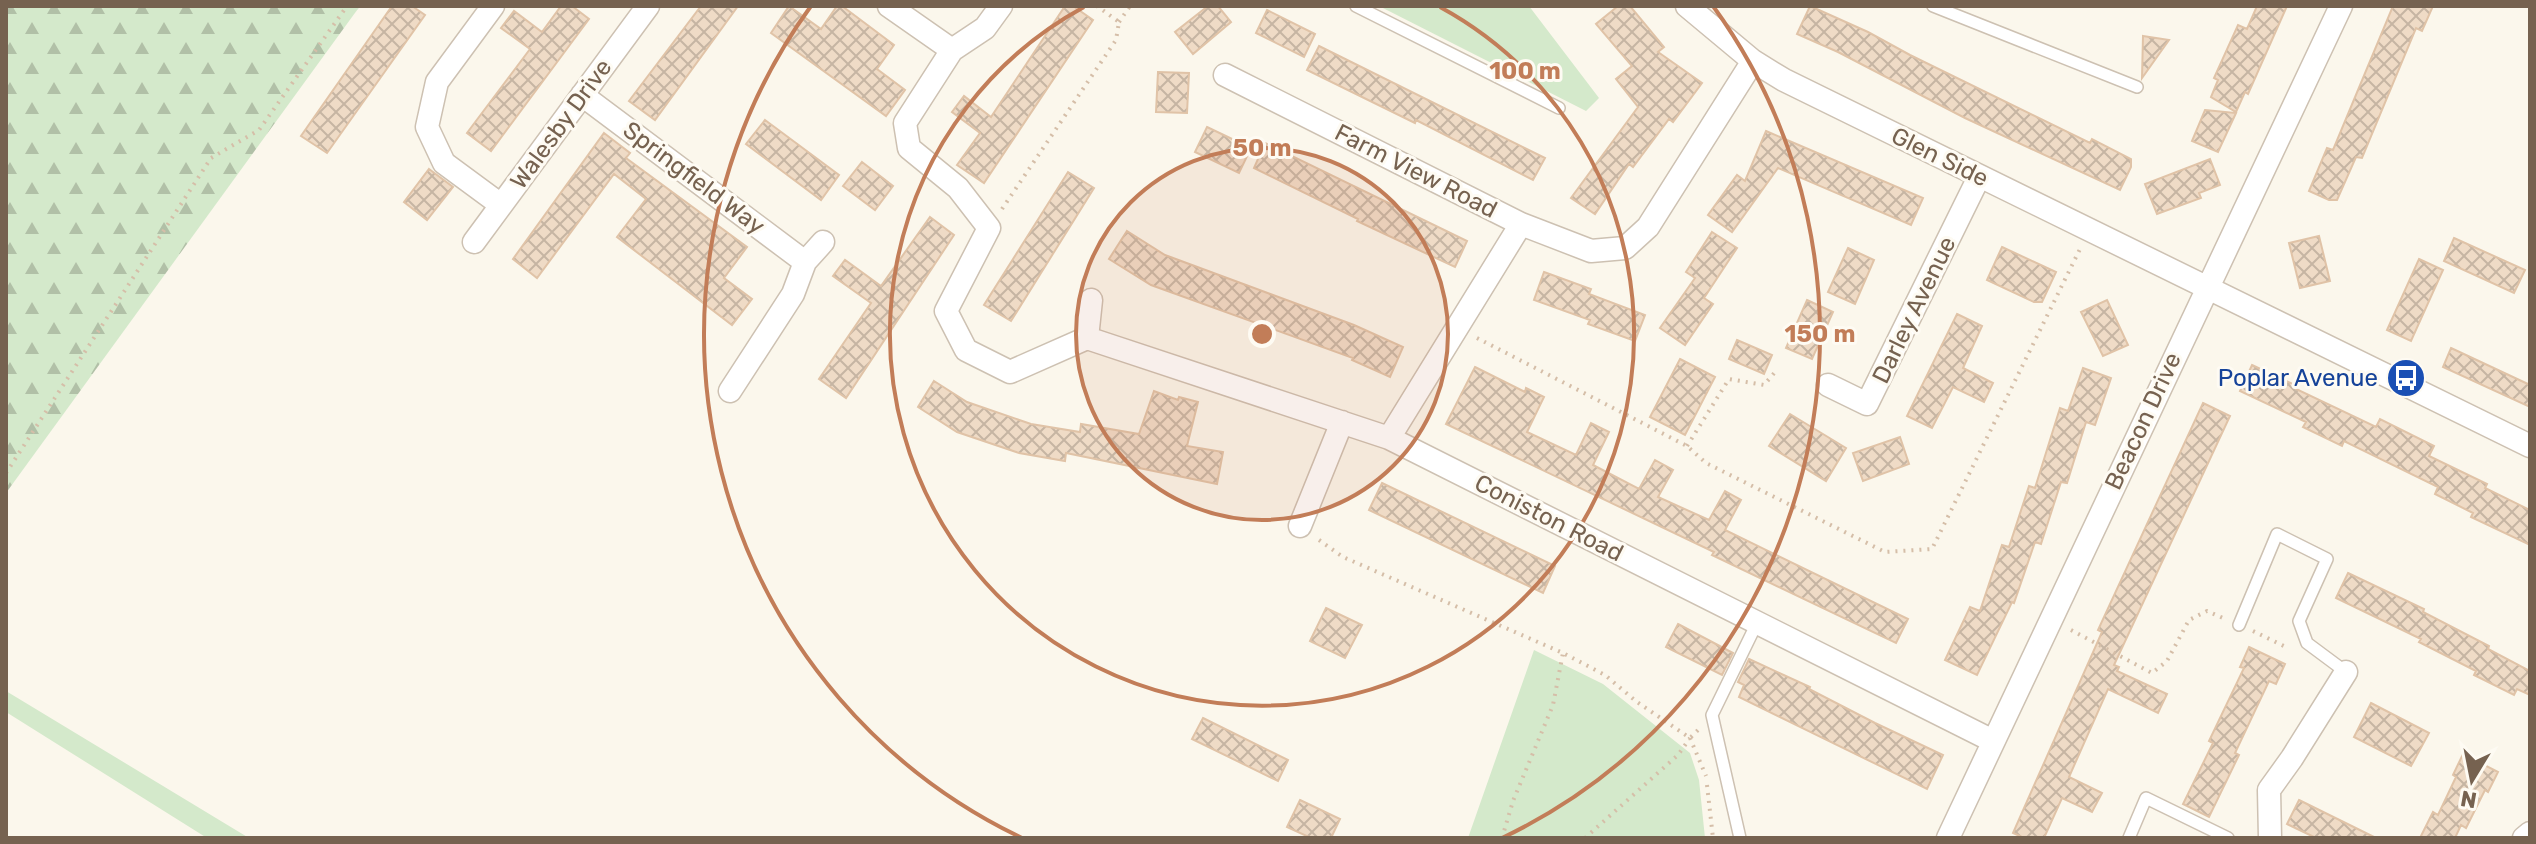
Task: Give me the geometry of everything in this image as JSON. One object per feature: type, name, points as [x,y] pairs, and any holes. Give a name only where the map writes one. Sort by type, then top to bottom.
[{"type":"street","points":[[493,6],[437,82],[427,127],[444,163],[501,205]]},
{"type":"street","name":"Walesby Drive","points":[[474,242],[648,6]]},
{"type":"street","points":[[889,6],[952,50]]},
{"type":"street","points":[[1001,6],[985,28],[952,50],[905,123],[909,148],[958,188],[989,228],[946,311],[966,350],[1010,372],[1087,338],[1091,300]]},
{"type":"street","name":"Glen Side","points":[[1687,6],[1753,61],[1784,80],[2205,288]]},
{"type":"street","name":"Beacon Drive","points":[[1948,838],[2205,288],[2341,6]]},
{"type":"street","name":"Farm View Road","points":[[1225,75],[1521,224],[1591,251],[1625,248],[1648,227],[1753,61]]},
{"type":"street","name":"Springfield Way","points":[[582,95],[805,262]]},
{"type":"street","name":"Darley Avenue","points":[[1828,385],[1867,404],[1979,177]]},
{"type":"street","name":"Farm View Road","points":[[1389,438],[1521,224]]},
{"type":"street","points":[[730,391],[793,294],[805,262],[823,242]]},
{"type":"street","points":[[2205,288],[2530,446]]},
{"type":"street","name":"Coniston Road","points":[[1087,338],[1389,438],[1993,741]]},
{"type":"street","points":[[1300,526],[1342,422]]},
{"type":"street","points":[[2270,838],[2269,790],[2346,672]]},
{"type":"street","points":[[2524,838],[2530,833]]},
{"type":"lane","points":[[1356,6],[1559,108]]},
{"type":"lane","points":[[1933,6],[2137,87]]},
{"type":"lane","points":[[2239,625],[2277,534],[2327,559],[2299,621],[2307,643],[2346,672]]},
{"type":"lane","points":[[1740,838],[1712,715],[1757,623]]},
{"type":"lane","points":[[2129,838],[2146,798],[2228,838]]},
{"type":"path","points":[[6,473],[211,158],[259,130],[347,6]]},
{"type":"path","points":[[1097,6],[1119,22]]},
{"type":"path","points":[[989,228],[1116,40],[1119,22],[1130,6]]},
{"type":"path","points":[[1457,328],[1687,446],[1706,463],[1885,552],[1932,549],[2089,231]]},
{"type":"path","points":[[1687,446],[1729,379],[1764,385],[1776,371]]},
{"type":"path","points":[[1300,526],[1343,557],[1563,653],[1605,675],[1637,702],[1690,738],[1707,779],[1713,838]]},
{"type":"path","points":[[2051,618],[2152,673],[2167,661],[2189,620],[2207,611],[2295,651]]},
{"type":"path","points":[[1502,838],[1513,801],[1553,705],[1563,653]]},
{"type":"path","points":[[1585,838],[1678,755],[1712,715]]},
{"type":"green space","points":[[6,6],[360,6],[6,493]]},
{"type":"green space","points":[[1379,6],[1529,6],[1599,98],[1586,111]]},
{"type":"green space","points":[[1534,650],[1603,684],[1690,753],[1699,780],[1705,838],[1468,838]]},
{"type":"green space","points":[[6,691],[249,838],[207,838],[6,712]]},
{"type":"building","points":[[392,6],[412,6],[425,15],[327,153],[301,136]]},
{"type":"building","points":[[561,6],[572,6],[589,19],[491,151],[467,133],[530,49],[501,28],[514,11],[542,32]]},
{"type":"building","points":[[701,6],[738,6],[655,120],[629,101]]},
{"type":"building","points":[[789,6],[821,29],[837,6],[842,6],[894,45],[877,69],[905,90],[886,116],[771,33]]},
{"type":"building","points":[[1065,6],[1073,6],[1093,20],[984,183],[957,165],[980,133],[952,112],[964,96],[991,117]]},
{"type":"building","points":[[1208,6],[1218,6],[1231,22],[1193,54],[1175,32]]},
{"type":"building","points":[[1618,6],[1630,6],[1664,47],[1658,52],[1702,83],[1673,122],[1669,119],[1633,167],[1629,164],[1595,214],[1571,198],[1638,107],[1616,79],[1632,66],[1596,24]]},
{"type":"building","points":[[1810,6],[2090,143],[2092,139],[2131,159],[2131,167],[2120,190],[1965,118],[1797,34]]},
{"type":"building","points":[[2257,6],[2287,6],[2248,94],[2245,92],[2236,112],[2211,97],[2218,80],[2214,78],[2238,25],[2247,29]]},
{"type":"building","points":[[2393,6],[2433,6],[2422,31],[2416,28],[2362,158],[2356,157],[2337,200],[2329,200],[2309,191],[2327,148],[2333,150]]},
{"type":"building","points":[[1267,10],[1315,34],[1304,57],[1256,33]]},
{"type":"building","points":[[2143,36],[2169,40],[2142,78]]},
{"type":"building","points":[[1319,46],[1545,158],[1533,180],[1416,120],[1415,123],[1307,70]]},
{"type":"building","points":[[1158,72],[1189,73],[1187,113],[1156,112]]},
{"type":"building","points":[[2205,110],[2236,113],[2218,152],[2192,141]]},
{"type":"building","points":[[765,120],[839,175],[821,200],[746,144]]},
{"type":"building","points":[[1207,127],[1251,148],[1239,173],[1195,152]]},
{"type":"building","points":[[1766,131],[1923,198],[1911,225],[1778,168],[1732,232],[1708,215],[1737,175],[1745,181]]},
{"type":"building","points":[[604,133],[630,153],[626,158],[747,247],[724,278],[752,299],[732,325],[617,237],[646,199],[614,174],[537,278],[513,259]]},
{"type":"building","points":[[1265,143],[1467,241],[1455,267],[1254,168]]},
{"type":"building","points":[[2210,159],[2220,185],[2199,193],[2201,198],[2157,214],[2145,184]]},
{"type":"building","points":[[862,162],[893,186],[875,210],[843,186]]},
{"type":"building","points":[[429,169],[453,187],[427,220],[404,202]]},
{"type":"building","points":[[1068,172],[1094,188],[1011,321],[984,305]]},
{"type":"building","points":[[930,217],[954,235],[846,398],[819,379],[871,303],[833,276],[845,260],[881,286]]},
{"type":"building","points":[[1127,231],[1165,255],[1354,325],[1403,347],[1390,377],[1353,358],[1151,285],[1109,259]]},
{"type":"building","points":[[1712,232],[1737,248],[1704,298],[1713,304],[1685,345],[1660,328],[1695,278],[1686,272]]},
{"type":"building","points":[[2319,236],[2330,281],[2300,288],[2289,243]]},
{"type":"building","points":[[2454,238],[2525,270],[2514,293],[2444,261]]},
{"type":"building","points":[[2002,247],[2056,272],[2042,302],[2034,302],[1987,280]]},
{"type":"building","points":[[1848,248],[1874,260],[1855,304],[1828,292]]},
{"type":"building","points":[[2419,259],[2443,270],[2411,341],[2387,330]]},
{"type":"building","points":[[1544,272],[1591,289],[1589,294],[1645,315],[1635,341],[1588,324],[1590,320],[1534,300]]},
{"type":"building","points":[[1807,300],[1833,312],[1812,359],[1786,348]]},
{"type":"building","points":[[2107,300],[2128,345],[2103,356],[2081,312]]},
{"type":"building","points":[[1957,314],[1982,326],[1963,368],[1993,383],[1984,402],[1953,387],[1932,428],[1907,416]]},
{"type":"building","points":[[1737,340],[1772,355],[1764,374],[1729,359]]},
{"type":"building","points":[[2451,348],[2530,385],[2530,407],[2443,367]]},
{"type":"building","points":[[1680,359],[1715,377],[1685,435],[1650,417]]},
{"type":"building","points":[[2252,365],[2376,427],[2380,419],[2434,446],[2429,456],[2487,484],[2485,488],[2530,510],[2530,545],[2471,517],[2473,513],[2435,494],[2438,487],[2344,441],[2342,446],[2303,427],[2306,422],[2240,391]]},
{"type":"building","points":[[1475,367],[1525,392],[1526,388],[1544,397],[1527,432],[1576,455],[1591,423],[1609,432],[1593,465],[1639,489],[1655,460],[1673,470],[1658,497],[1709,520],[1725,491],[1741,500],[1725,530],[1908,619],[1896,643],[1446,424]]},
{"type":"building","points":[[2083,368],[2111,378],[2095,425],[2086,422],[2067,483],[2061,482],[2041,544],[2035,542],[2014,603],[1977,675],[1945,660],[1970,607],[1980,611],[2002,545],[2009,547],[2029,486],[2035,488],[2060,408],[2068,411]]},
{"type":"building","points":[[934,381],[967,402],[1031,424],[1080,432],[1081,424],[1139,434],[1154,391],[1178,400],[1179,397],[1198,402],[1187,446],[1223,452],[1217,484],[1066,453],[1065,461],[1019,453],[957,432],[918,407]]},
{"type":"building","points":[[2203,403],[2230,416],[2114,665],[2119,667],[2117,671],[2167,694],[2158,713],[2108,689],[2069,777],[2102,793],[2092,812],[2062,798],[2044,838],[2024,838],[2013,833],[2102,632],[2098,630]]},
{"type":"building","points":[[1790,414],[1846,448],[1826,481],[1769,446]]},
{"type":"building","points":[[1900,437],[1909,464],[1863,481],[1853,453]]},
{"type":"building","points":[[1382,483],[1555,566],[1543,593],[1369,510]]},
{"type":"building","points":[[2348,573],[2424,609],[2423,612],[2530,671],[2530,695],[2517,689],[2514,695],[2474,675],[2476,671],[2419,642],[2421,639],[2336,598]]},
{"type":"building","points":[[1326,608],[1362,625],[1345,658],[1310,641]]},
{"type":"building","points":[[1678,624],[1733,653],[1722,675],[1666,647]]},
{"type":"building","points":[[2249,647],[2285,664],[2276,684],[2269,681],[2235,753],[2239,755],[2209,817],[2183,804],[2213,743],[2209,741],[2244,668],[2240,667]]},
{"type":"building","points":[[1749,659],[1943,755],[1927,789],[1739,697],[1744,685],[1738,682]]},
{"type":"building","points":[[2371,703],[2429,733],[2411,766],[2354,737]]},
{"type":"building","points":[[1203,718],[1288,760],[1278,781],[1192,739]]},
{"type":"building","points":[[2463,754],[2498,772],[2488,792],[2485,790],[2466,828],[2461,825],[2455,838],[2420,838],[2433,812],[2438,815]]},
{"type":"building","points":[[1300,800],[1340,819],[1331,838],[1311,838],[1287,827]]},
{"type":"building","points":[[2299,800],[2376,838],[2316,838],[2287,824]]},
{"type":"place","name":"Poplar Avenue","points":[[2406,378]]}]
